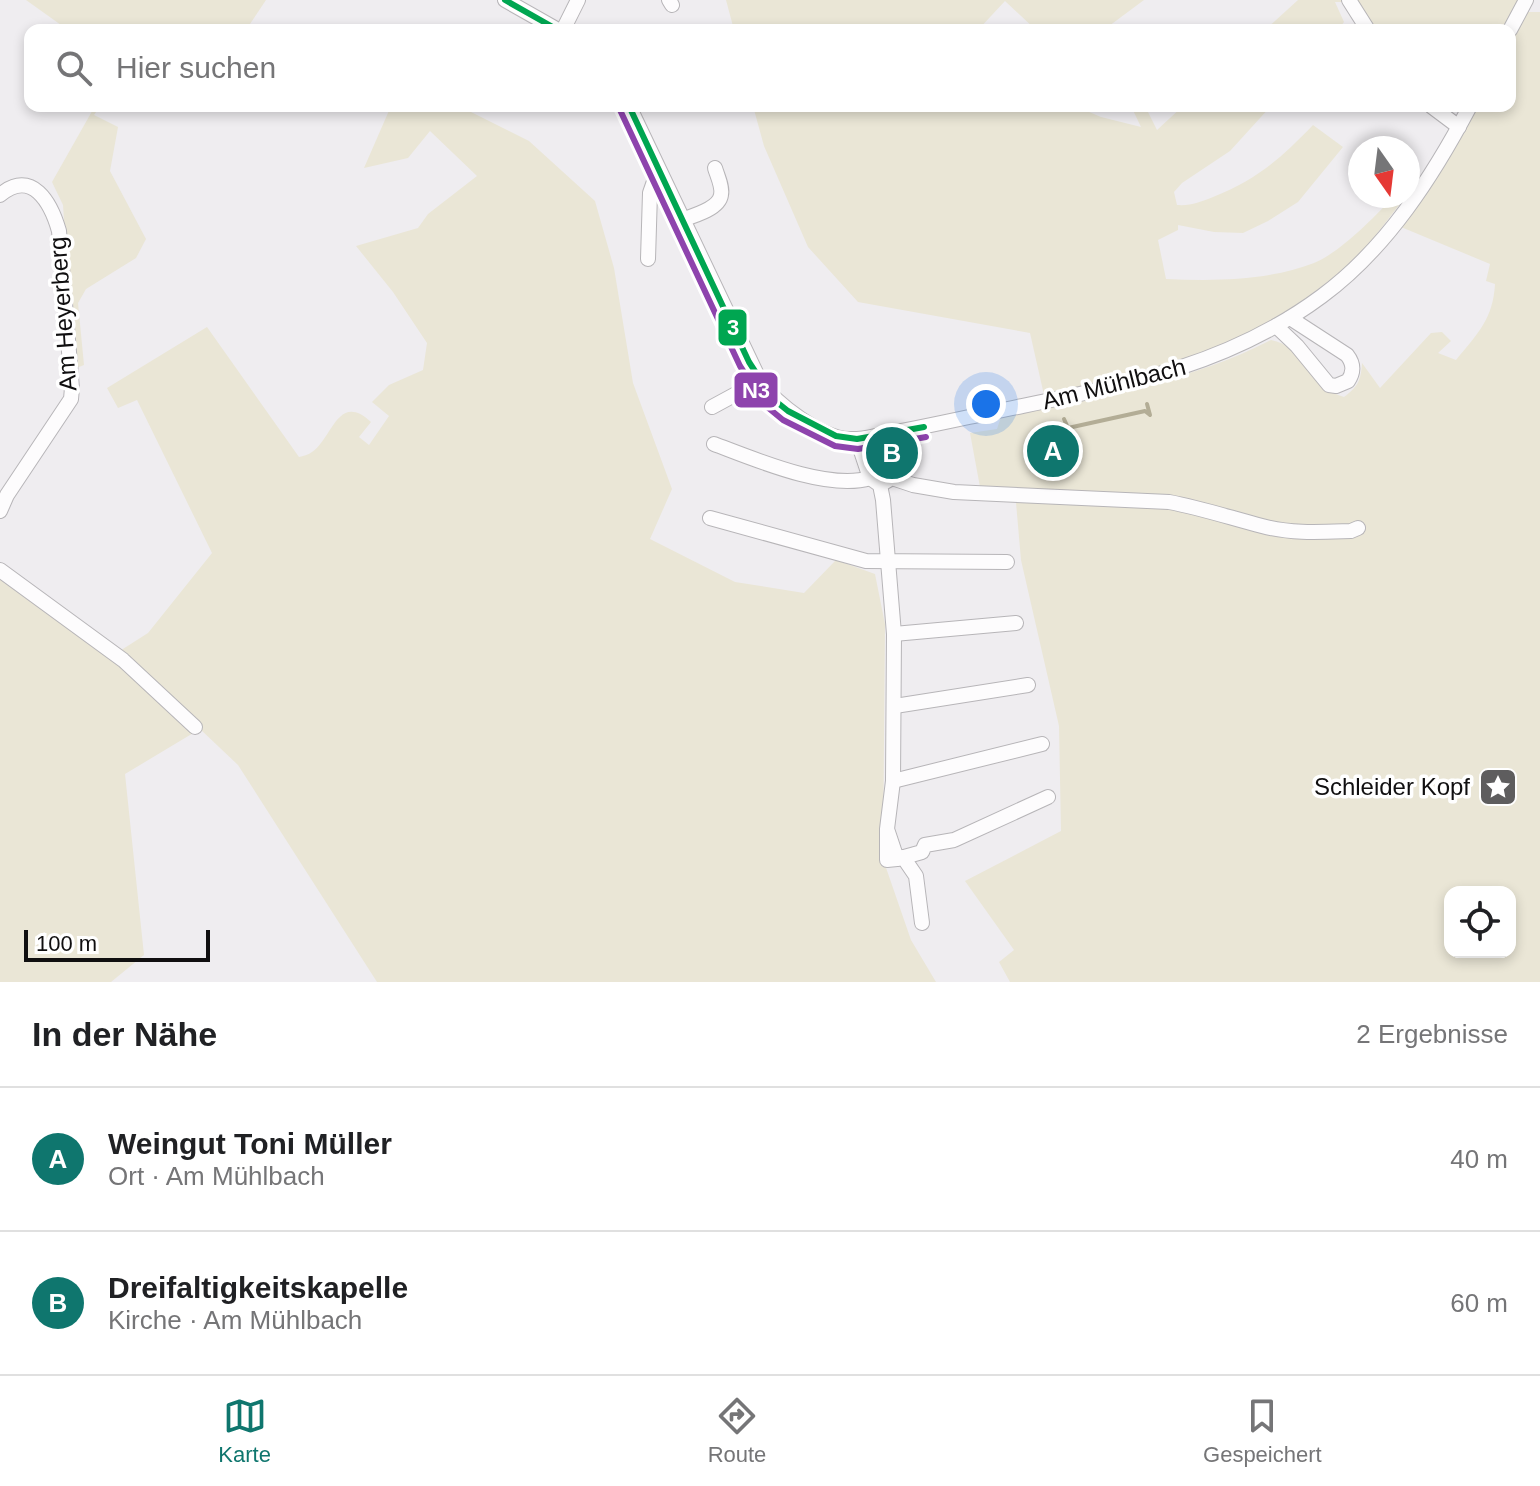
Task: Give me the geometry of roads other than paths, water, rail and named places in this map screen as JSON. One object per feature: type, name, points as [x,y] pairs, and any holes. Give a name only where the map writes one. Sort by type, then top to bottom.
[{"type":"street","points":[[564,24],[578,0]]},
{"type":"street","points":[[1349,0],[1364,24]]},
{"type":"street","points":[[1513,24],[1526,0]]},
{"type":"street","points":[[510,1],[550,24]]},
{"type":"street","name":"Am Mühlbach","points":[[632,112],[760,381],[773,399],[788,411],[836,436],[857,439],[1117,387],[1180,370],[1241,345],[1290,318],[1344,278],[1416,197],[1467,112]]},
{"type":"street","points":[[1439,112],[1459,127]]},
{"type":"street","points":[[681,220],[703,212],[720,198],[722,193],[715,168]]},
{"type":"street","points":[[648,259],[650,193],[658,170]]},
{"type":"street","name":"Am Heyerberg","points":[[0,195],[9,188],[27,187],[46,198],[54,215],[59,231],[72,388],[71,399],[7,495],[0,511]]},
{"type":"street","points":[[1276,326],[1329,385],[1343,385],[1348,381],[1353,369],[1347,355],[1290,318]]},
{"type":"street","points":[[712,407],[760,381]]},
{"type":"street","points":[[857,439],[875,482],[888,561],[894,634],[893,781],[887,860],[922,852],[925,845],[954,840],[1048,797]]},
{"type":"street","points":[[714,444],[807,475],[845,480],[875,482],[892,478],[954,492],[1169,502],[1204,508],[1264,527],[1303,532],[1351,531],[1358,528]]},
{"type":"street","points":[[710,518],[859,560],[1007,562]]},
{"type":"street","points":[[0,570],[123,660],[195,727]]},
{"type":"street","points":[[894,634],[1016,623]]},
{"type":"street","points":[[895,706],[1028,685]]},
{"type":"street","points":[[893,781],[1042,744]]},
{"type":"street","points":[[900,858],[916,876],[922,923]]},
{"type":"waterway","points":[[1064,419],[1068,428],[1145,411],[1150,415],[1147,404]]},
{"type":"place","name":"Weingut Toni Müller","points":[[1053,451]]},
{"type":"place","name":"Dreifaltigkeitskapelle","points":[[892,453]]},
{"type":"place","name":"Schleider Kopf","points":[[1498,787]]}]
